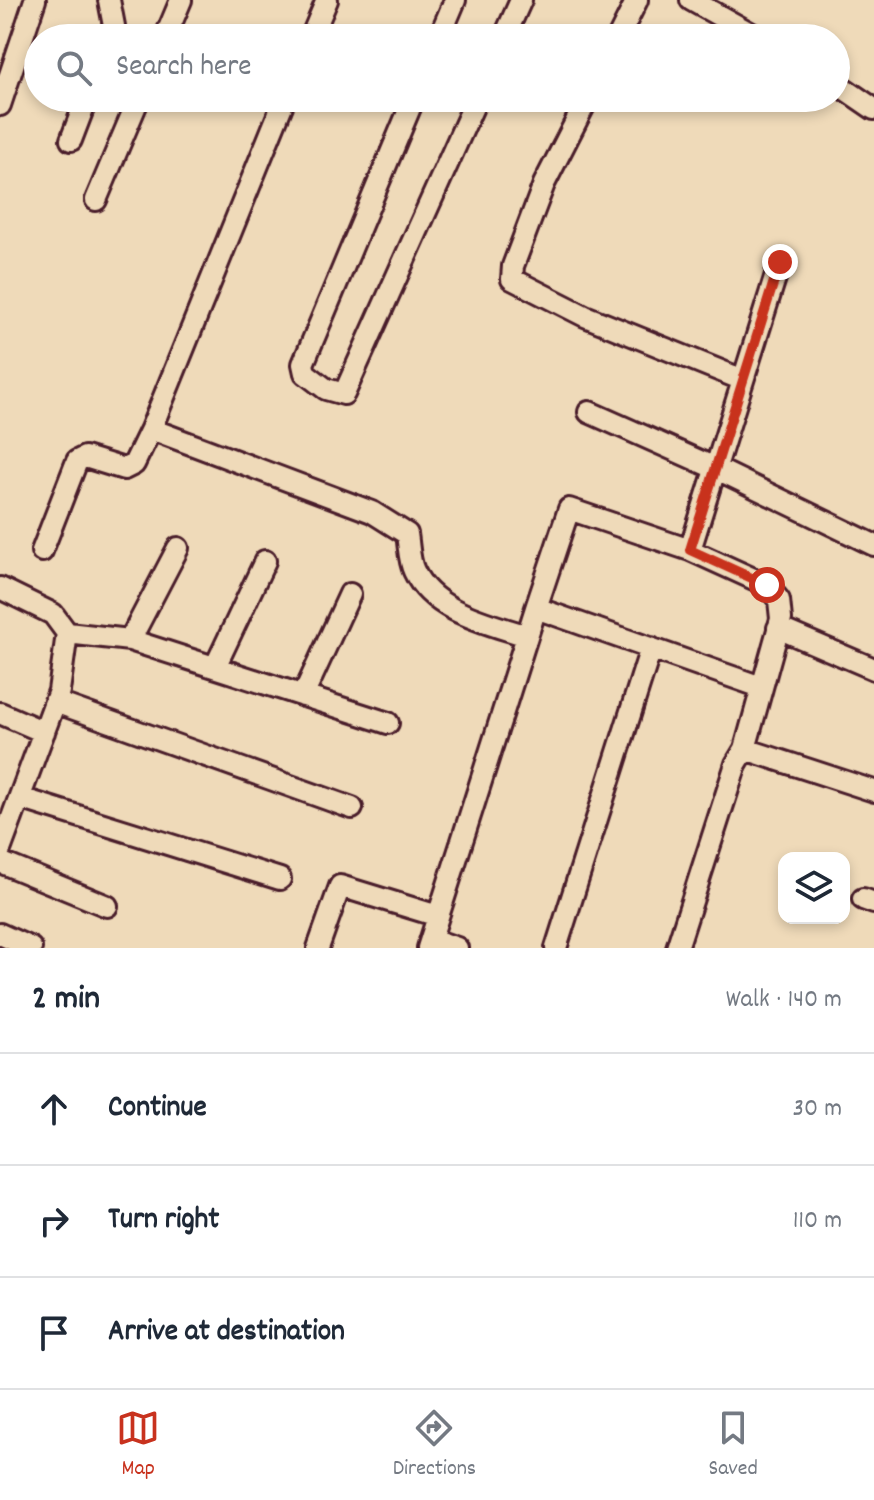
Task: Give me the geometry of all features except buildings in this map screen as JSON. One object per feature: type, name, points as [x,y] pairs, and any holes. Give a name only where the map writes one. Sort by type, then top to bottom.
[{"type":"street","points":[[0,105],[7,59],[35,0]]},
{"type":"street","points":[[109,0],[114,24]]},
{"type":"street","points":[[171,24],[181,0]]},
{"type":"street","points":[[317,24],[327,0]]},
{"type":"street","points":[[445,24],[455,0]]},
{"type":"street","points":[[510,24],[521,0]]},
{"type":"street","points":[[625,24],[637,0]]},
{"type":"street","points":[[691,0],[734,24]]},
{"type":"street","points":[[850,93],[874,109]]},
{"type":"street","points":[[71,140],[82,112]]},
{"type":"street","points":[[96,200],[133,112]]},
{"type":"street","points":[[42,551],[77,461],[85,457],[124,469],[134,464],[279,112]]},
{"type":"street","points":[[408,112],[303,364],[305,373],[315,381],[344,394],[471,112]]},
{"type":"street","points":[[581,112],[544,184],[513,266],[512,279],[585,316],[743,380]]},
{"type":"street","points":[[690,550],[780,262]]},
{"type":"street","points":[[589,412],[717,469],[874,545]]},
{"type":"street","points":[[151,429],[372,512],[407,534],[413,568],[424,588],[463,615],[527,636]]},
{"type":"street","points":[[457,948],[430,943],[569,509],[690,550],[767,585],[779,600],[778,628],[745,749],[736,764],[677,948]]},
{"type":"street","points":[[130,640],[178,548]]},
{"type":"street","points":[[215,667],[265,561]]},
{"type":"street","points":[[0,588],[53,614],[67,633],[55,702],[0,850]]},
{"type":"street","points":[[303,696],[350,594]]},
{"type":"street","points":[[536,608],[761,687]]},
{"type":"street","points":[[778,628],[874,669]]},
{"type":"street","points":[[67,633],[130,640],[388,723]]},
{"type":"street","points":[[556,948],[651,648]]},
{"type":"street","points":[[55,702],[352,808]]},
{"type":"street","points":[[0,713],[44,732]]},
{"type":"street","points":[[745,749],[874,791]]},
{"type":"street","points":[[20,798],[280,879]]},
{"type":"street","points":[[0,862],[107,906]]},
{"type":"street","points":[[318,948],[340,886],[438,916]]},
{"type":"street","points":[[0,934],[31,948]]},
{"type":"route","points":[[767,585],[690,550],[780,262]]}]
